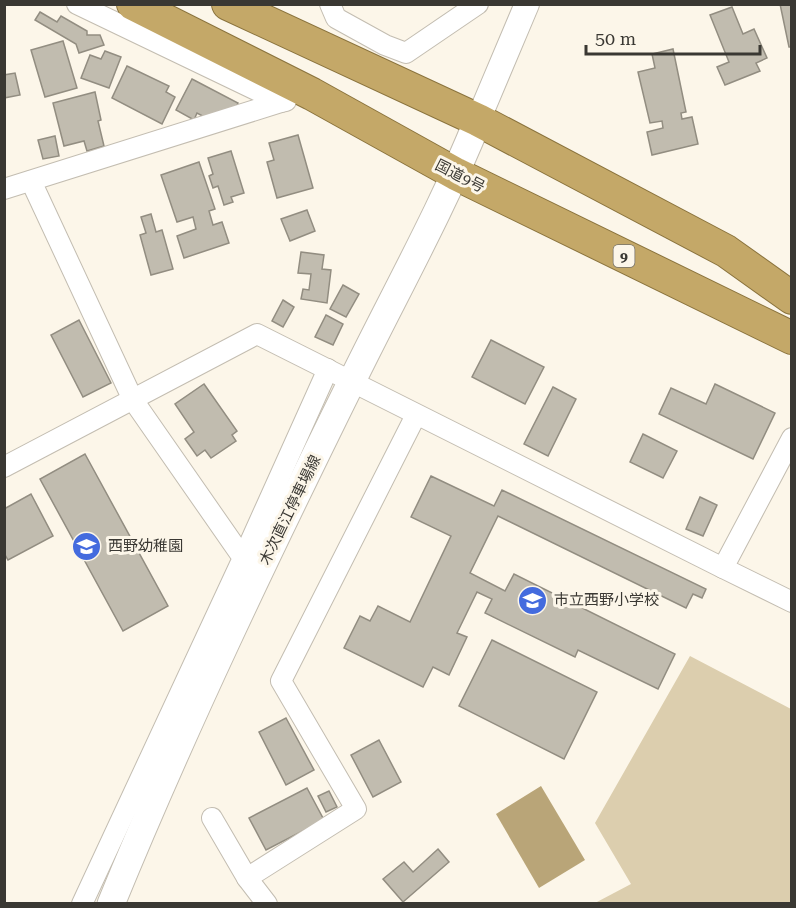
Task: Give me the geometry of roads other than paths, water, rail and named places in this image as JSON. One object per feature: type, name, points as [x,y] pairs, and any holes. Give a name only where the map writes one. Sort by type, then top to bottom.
[{"type":"highway","name":"国道9号","points":[[133,4],[312,94],[456,174],[792,338]]},
{"type":"highway","points":[[228,4],[478,120],[726,251],[792,298]]},
{"type":"main road","name":"木次直江停車場線","points":[[111,903],[160,785],[219,655],[456,174],[478,120]]},
{"type":"street","points":[[77,4],[281,102]]},
{"type":"street","points":[[334,5],[336,18],[406,53],[478,4]]},
{"type":"street","points":[[478,120],[527,4]]},
{"type":"street","points":[[4,189],[312,94]]},
{"type":"street","points":[[31,181],[133,400],[243,558]]},
{"type":"street","points":[[4,467],[257,334],[792,602]]},
{"type":"street","points":[[82,903],[243,558],[328,369]]},
{"type":"street","points":[[247,878],[356,809],[281,681],[416,415]]},
{"type":"street","points":[[723,568],[792,438]]},
{"type":"street","points":[[212,818],[247,878],[267,903]]},
{"type":"place","name":"西野幼稚園","points":[[87,546]]},
{"type":"place","name":"市立西野小学校","points":[[533,600]]}]
